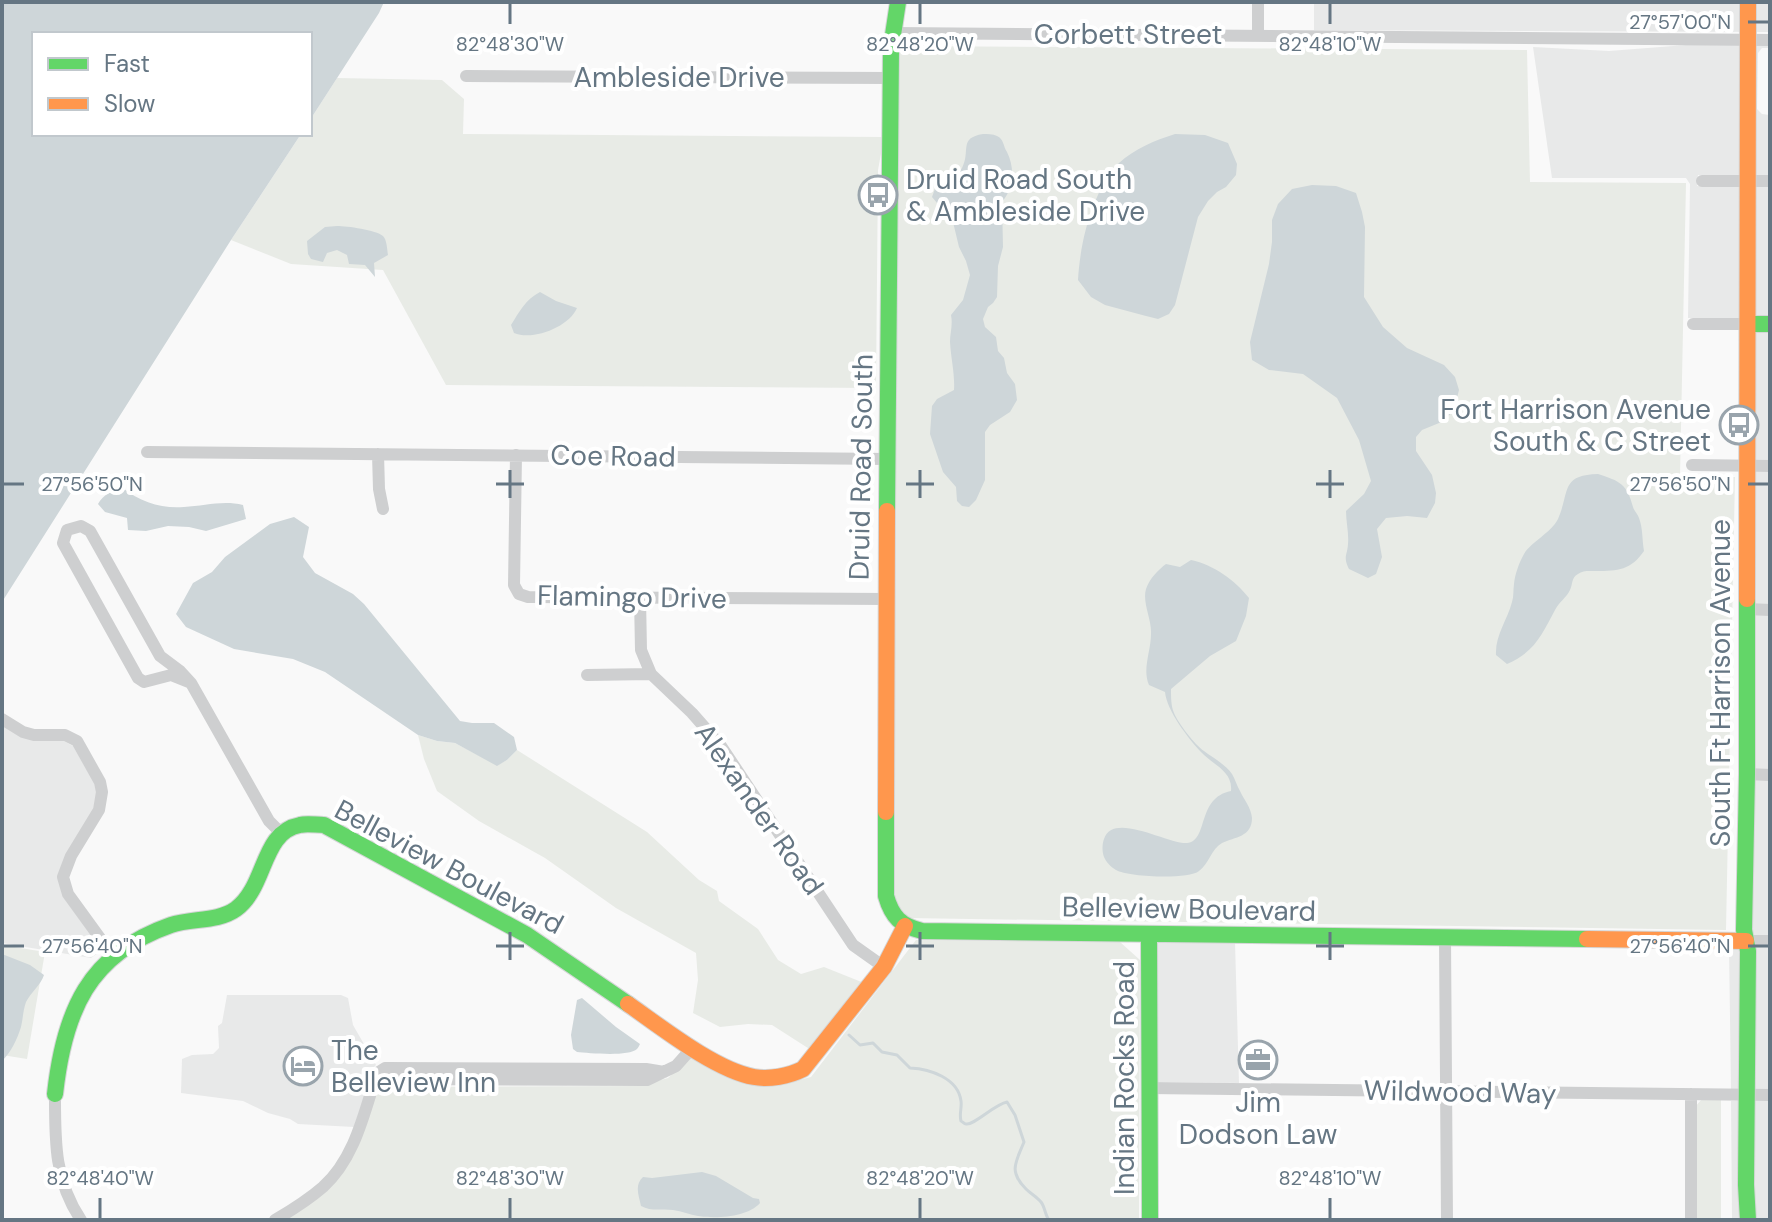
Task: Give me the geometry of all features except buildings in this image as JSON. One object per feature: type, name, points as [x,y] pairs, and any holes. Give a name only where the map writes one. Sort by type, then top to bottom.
[{"type":"street","name":"Druid Road South","points":[[898,2],[891,78],[886,896],[889,912],[905,926]]},
{"type":"street","points":[[1258,2],[1258,35]]},
{"type":"street","name":"South Ft Harrison Avenue","points":[[1748,2],[1744,930],[1748,951],[1748,1220]]},
{"type":"street","name":"Corbett Street","points":[[893,33],[1770,40]]},
{"type":"street","name":"Ambleside Drive","points":[[466,76],[891,78]]},
{"type":"street","points":[[1702,181],[1770,181]]},
{"type":"street","points":[[1693,324],[1770,324]]},
{"type":"street","name":"Coe Road","points":[[147,452],[887,459]]},
{"type":"street","points":[[378,454],[383,509]]},
{"type":"street","name":"Flamingo Drive","points":[[516,455],[514,585],[519,594],[528,597],[886,599]]},
{"type":"street","points":[[1692,465],[1770,466]]},
{"type":"street","points":[[81,1220],[64,1190],[55,1130],[59,1052],[75,1004],[113,956],[146,936],[174,924],[214,918],[235,910],[249,898],[259,882],[280,832],[269,821],[191,683],[160,656],[90,531],[81,526],[67,530],[63,543],[133,672],[144,682],[171,675],[191,683]]},
{"type":"street","points":[[587,675],[651,674],[641,650],[640,598]]},
{"type":"street","points":[[1747,609],[1770,610]]},
{"type":"street","points":[[155,679],[161,667],[160,656]]},
{"type":"street","name":"Alexander Road","points":[[651,674],[721,746],[853,945],[884,967]]},
{"type":"street","points":[[2,719],[23,732],[65,735],[77,741],[100,782],[99,810],[71,856],[63,877],[68,894],[113,956]]},
{"type":"street","points":[[1747,774],[1770,775]]},
{"type":"street","name":"Belleview Boulevard","points":[[280,832],[295,824],[311,823],[336,831],[527,935],[692,1048],[730,1070],[756,1078],[791,1075],[803,1069],[884,967],[905,926],[922,931],[1149,935],[1770,941]]},
{"type":"street","name":"Indian Rocks Road","points":[[1149,935],[1150,1220]]},
{"type":"street","points":[[1445,938],[1447,1220]]},
{"type":"street","points":[[275,1220],[302,1204],[338,1170],[358,1133],[377,1073],[386,1079],[647,1080],[676,1066],[692,1048]]},
{"type":"street","name":"Wildwood Way","points":[[1149,1088],[1770,1095]]},
{"type":"street","points":[[1691,1094],[1691,1220]]},
{"type":"shaded area","points":[[2,2],[384,2],[312,117],[312,32],[32,32],[32,136],[300,136],[2,602]]},
{"type":"shaded area","points":[[1314,2],[1770,2],[1770,32],[1314,30]]},
{"type":"shaded area","points":[[1686,45],[1743,45],[1743,176],[1698,175],[1697,186],[1743,187],[1743,318],[1688,318],[1690,184],[1686,178],[1552,178],[1533,47],[1609,51]]},
{"type":"shaded area","points":[[1753,45],[1770,45],[1770,48],[1762,48],[1758,53],[1757,109],[1762,114],[1770,115],[1770,176],[1753,176]]},
{"type":"shaded area","points":[[899,46],[1527,50],[1530,182],[1686,183],[1680,476],[1735,477],[1726,930],[907,918],[893,897]]},
{"type":"shaded area","points":[[337,78],[442,80],[464,99],[463,134],[884,137],[878,170],[876,388],[446,385],[383,270],[291,264],[231,240],[300,136],[312,136],[312,117]]},
{"type":"shaded area","points":[[983,134],[1001,139],[1011,165],[1011,184],[1002,202],[1003,247],[998,266],[997,297],[983,319],[985,327],[996,337],[998,351],[1015,384],[1017,400],[1010,412],[985,432],[985,480],[976,500],[969,507],[957,501],[956,487],[943,472],[930,434],[932,406],[937,399],[954,390],[951,315],[963,300],[970,275],[953,222],[932,197],[936,186],[960,171],[970,139]]},
{"type":"shaded area","points":[[1175,134],[1205,135],[1228,143],[1237,164],[1236,175],[1208,201],[1198,217],[1175,305],[1169,314],[1158,319],[1105,305],[1091,297],[1078,280],[1079,265],[1089,218],[1110,175],[1131,153]]},
{"type":"shaded area","points":[[1312,185],[1336,186],[1356,193],[1365,227],[1364,297],[1383,327],[1407,348],[1444,365],[1455,377],[1459,390],[1454,410],[1444,421],[1422,430],[1416,437],[1416,451],[1432,475],[1435,503],[1427,518],[1386,518],[1377,529],[1382,557],[1376,574],[1368,578],[1347,565],[1346,511],[1364,494],[1371,481],[1359,440],[1337,398],[1303,374],[1269,370],[1252,360],[1250,342],[1269,264],[1272,220],[1278,204],[1292,189]]},
{"type":"shaded area","points":[[1753,187],[1770,187],[1770,318],[1753,318]]},
{"type":"shaded area","points":[[325,227],[368,230],[384,238],[388,255],[374,263],[375,277],[365,265],[349,264],[347,255],[337,250],[327,253],[323,262],[311,259],[307,241]]},
{"type":"shaded area","points":[[540,292],[577,308],[566,321],[550,331],[531,335],[514,333],[511,325],[517,315]]},
{"type":"shaded area","points":[[1753,330],[1770,330],[1770,460],[1752,460]]},
{"type":"shaded area","points":[[1752,472],[1770,472],[1770,604],[1752,604]]},
{"type":"shaded area","points":[[1598,474],[1617,481],[1628,493],[1640,522],[1644,551],[1623,568],[1584,571],[1576,576],[1569,593],[1537,642],[1507,664],[1496,655],[1496,648],[1512,602],[1515,576],[1522,557],[1555,524],[1572,482],[1586,475]]},
{"type":"shaded area","points":[[123,488],[144,501],[160,506],[243,505],[246,519],[206,531],[168,526],[146,531],[128,530],[127,518],[105,512],[98,504],[108,493]]},
{"type":"shaded area","points":[[294,517],[309,527],[303,557],[315,573],[353,594],[364,604],[460,721],[494,723],[514,737],[517,750],[507,760],[497,766],[455,743],[418,735],[325,672],[293,659],[234,649],[186,627],[176,614],[193,583],[212,572],[225,557],[270,524]]},
{"type":"shaded area","points":[[1191,560],[1223,574],[1249,598],[1236,641],[1210,656],[1171,689],[1172,707],[1179,722],[1200,748],[1232,774],[1250,810],[1251,824],[1246,833],[1218,846],[1202,868],[1193,874],[1132,874],[1116,870],[1106,861],[1102,848],[1109,831],[1129,828],[1187,843],[1198,835],[1212,802],[1231,791],[1226,773],[1190,739],[1179,724],[1170,707],[1165,692],[1149,685],[1147,679],[1151,634],[1146,589],[1154,575],[1166,564],[1180,567]]},
{"type":"shaded area","points":[[1752,615],[1770,615],[1770,769],[1752,769]]},
{"type":"shaded area","points":[[2,725],[73,746],[95,784],[94,808],[58,878],[64,898],[102,950],[91,958],[2,943]]},
{"type":"shaded area","points":[[418,735],[455,743],[497,765],[517,750],[647,832],[699,880],[717,891],[719,901],[758,929],[778,960],[801,974],[824,967],[864,983],[811,1050],[772,1025],[720,1027],[693,1013],[698,980],[696,953],[616,908],[545,858],[479,821],[437,791]]},
{"type":"shaded area","points":[[1752,780],[1770,780],[1770,936],[1750,935]]},
{"type":"shaded area","points":[[916,940],[1120,942],[1140,960],[1139,1220],[282,1220],[332,1184],[374,1092],[380,1087],[638,1086],[668,1078],[692,1055],[799,1080],[811,1077]]},
{"type":"shaded area","points":[[1158,941],[1235,942],[1239,1083],[1155,1082]]},
{"type":"shaded area","points":[[2,945],[45,952],[27,1059],[2,1055]]},
{"type":"shaded area","points":[[1729,947],[1742,947],[1742,1089],[1731,1089]]},
{"type":"shaded area","points":[[1752,947],[1770,947],[1770,1089],[1752,1089]]},
{"type":"shaded area","points":[[2,954],[30,965],[44,975],[26,1002],[18,1037],[2,1061]]},
{"type":"shaded area","points":[[227,995],[341,995],[348,998],[353,1025],[376,1065],[370,1071],[354,1127],[298,1124],[243,1101],[181,1093],[182,1059],[213,1054],[219,1048],[218,1026],[222,1023]]},
{"type":"shaded area","points":[[582,998],[640,1044],[637,1049],[608,1054],[577,1052],[573,1049],[571,1035],[577,1000]]},
{"type":"shaded area","points":[[1702,1099],[1721,1099],[1721,1220],[1697,1220],[1695,1107]]},
{"type":"shaded area","points":[[1731,1101],[1741,1101],[1742,1220],[1732,1220]]},
{"type":"shaded area","points":[[1752,1101],[1770,1101],[1770,1220],[1753,1220]]},
{"type":"shaded area","points":[[702,1172],[716,1176],[759,1199],[760,1203],[740,1214],[714,1217],[641,1206],[638,1187],[643,1177]]},
{"type":"waterway","points":[[849,1035],[860,1045],[873,1043],[882,1052],[897,1055],[910,1068],[926,1070],[949,1081],[959,1093],[960,1118],[965,1124],[974,1122],[1007,1102],[1024,1142],[1015,1166],[1017,1177],[1041,1202],[1049,1220]]},
{"type":"traffic: fast","points":[[887,511],[891,48],[898,2]]},
{"type":"traffic: fast","points":[[1748,324],[1770,324]]},
{"type":"traffic: fast","points":[[1747,599],[1744,930],[1748,951],[1748,1220]]},
{"type":"traffic: fast","points":[[886,812],[886,896],[898,920],[922,931],[1587,939]]},
{"type":"traffic: fast","points":[[55,1094],[65,1037],[74,1012],[100,970],[119,952],[143,937],[171,925],[213,918],[236,909],[254,887],[278,838],[287,830],[303,824],[324,825],[527,935],[628,1004]]},
{"type":"traffic: fast","points":[[1149,935],[1150,1220]]},
{"type":"traffic: slow","points":[[1747,599],[1748,2]]},
{"type":"traffic: slow","points":[[886,812],[887,511]]},
{"type":"traffic: slow","points":[[628,1004],[722,1066],[754,1077],[785,1075],[803,1069],[884,967],[905,926]]},
{"type":"traffic: slow","points":[[1587,939],[1746,941]]},
{"type":"place","name":"Druid Road South & Ambleside Drive","points":[[878,195]]},
{"type":"place","name":"Fort Harrison Avenue South & C Street","points":[[1739,425]]},
{"type":"place","name":"Jim Dodson Law","points":[[1258,1060]]},
{"type":"place","name":"The Belleview Inn","points":[[303,1066]]}]
